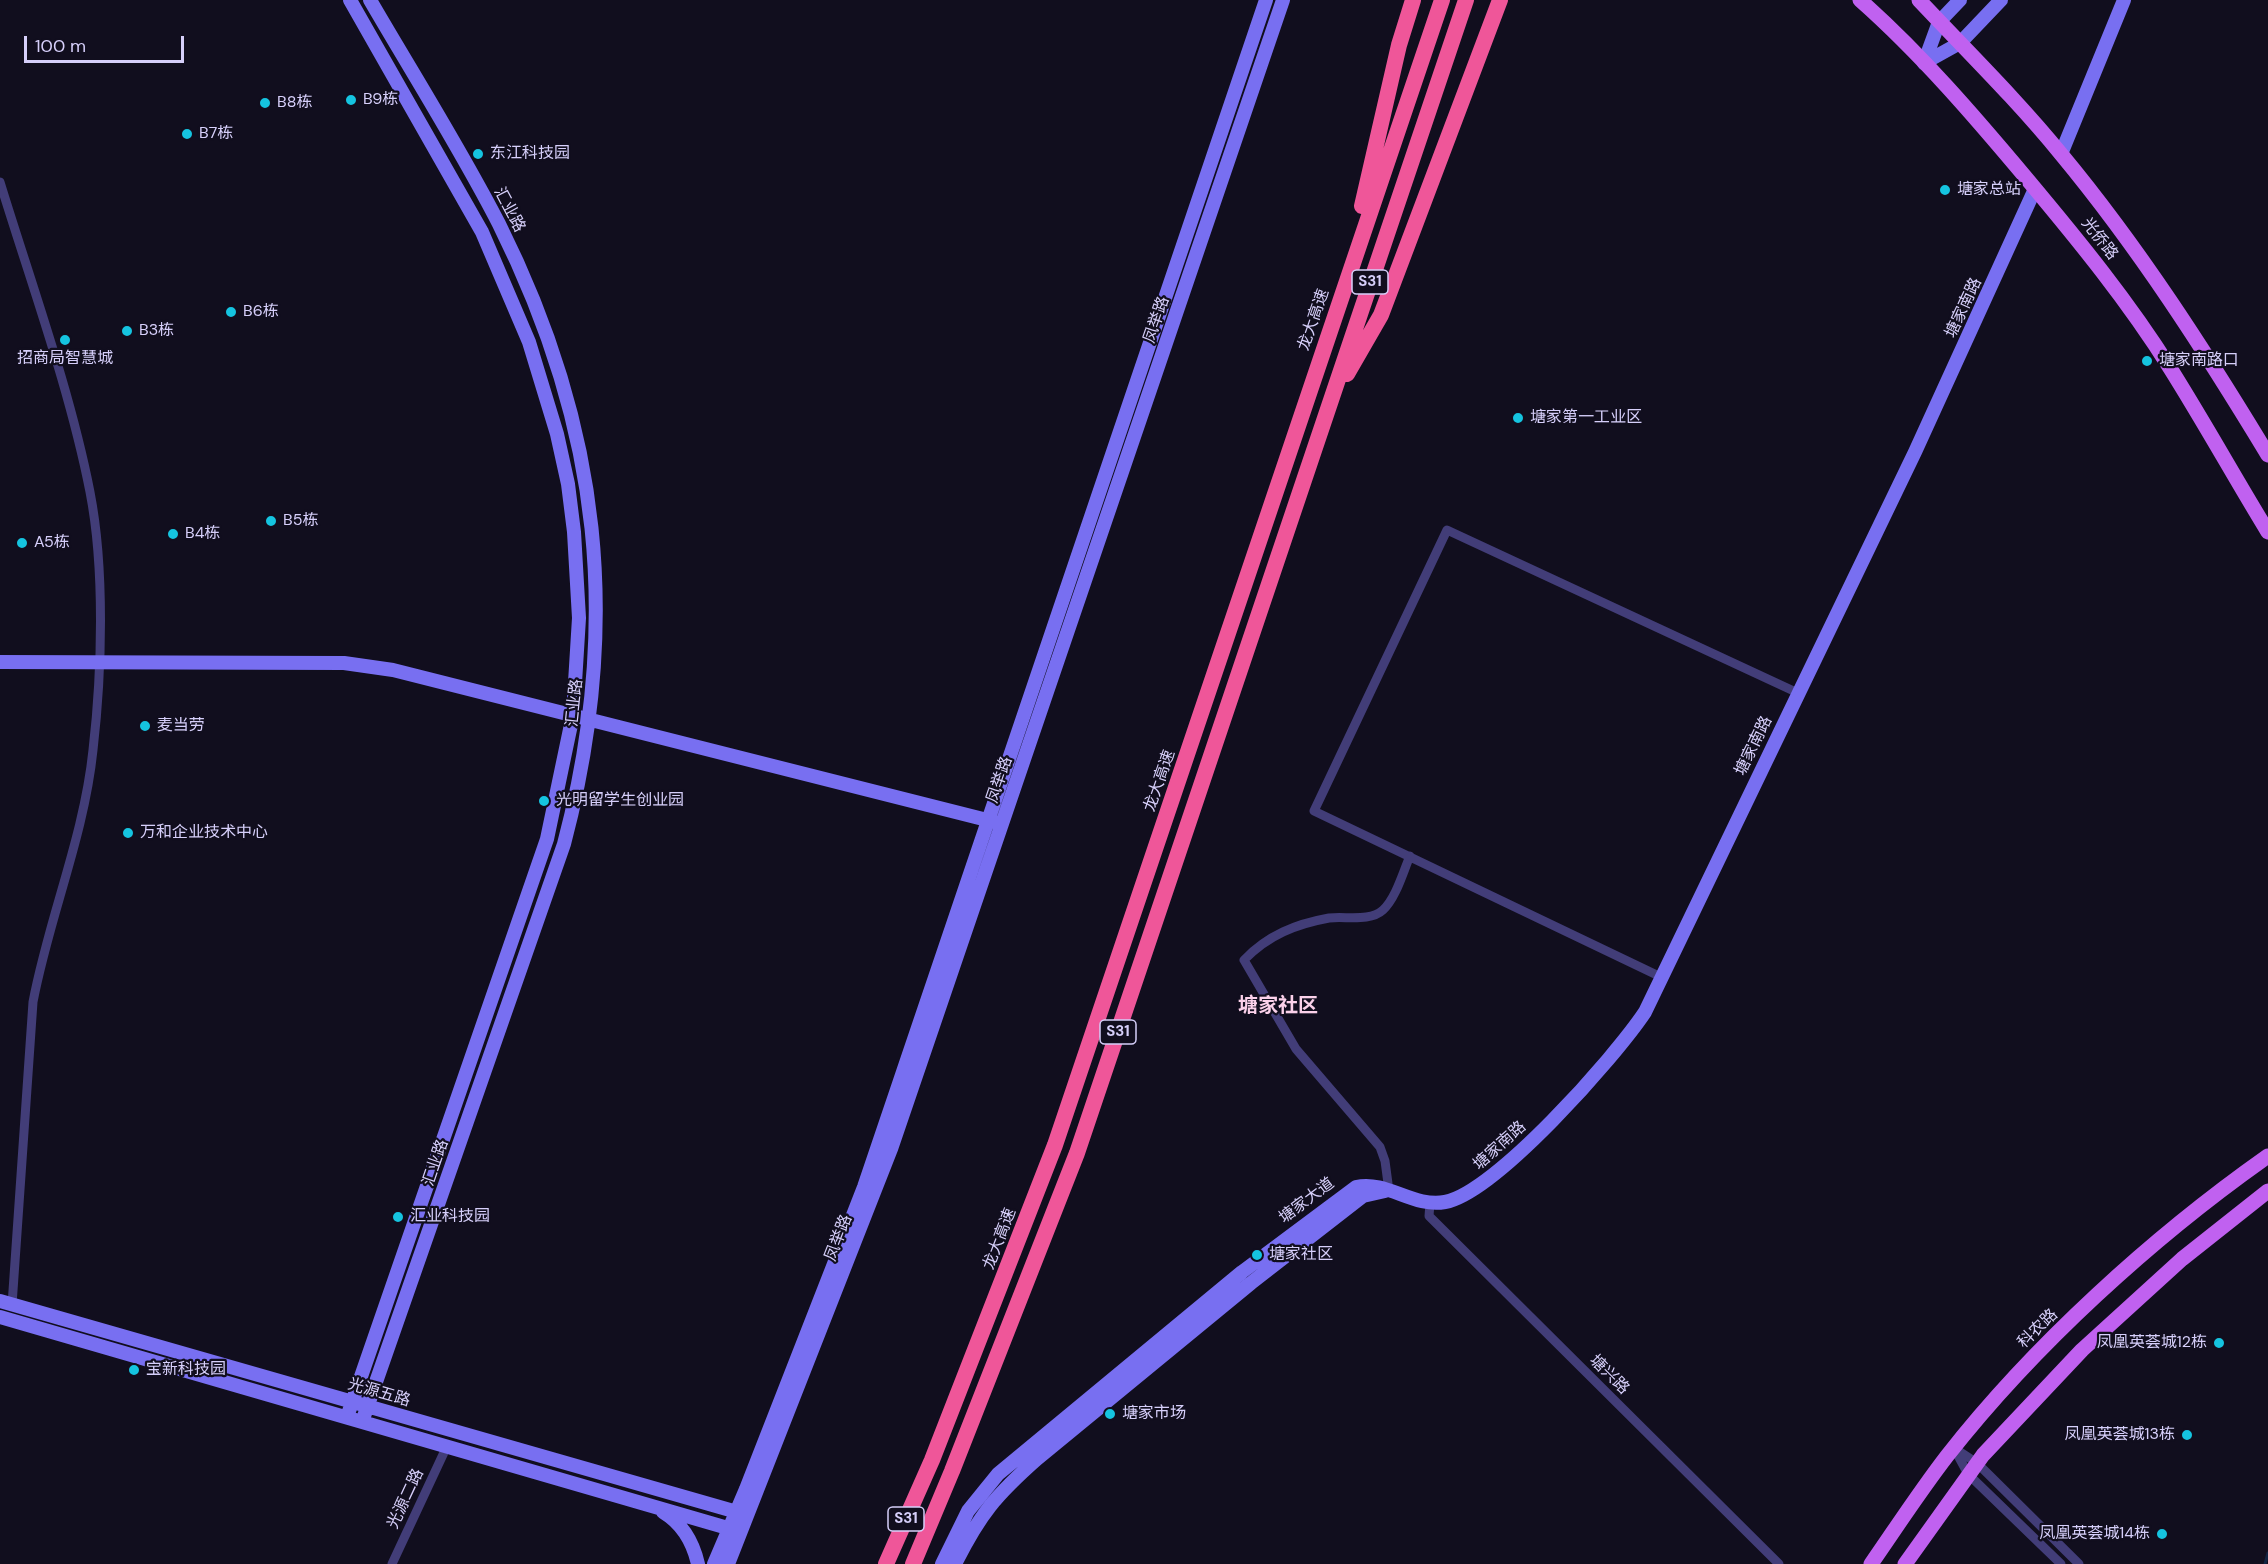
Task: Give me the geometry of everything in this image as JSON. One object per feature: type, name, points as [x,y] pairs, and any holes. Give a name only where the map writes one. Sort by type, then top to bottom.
[{"type":"highway","points":[[1325,346],[1413,0]]},
{"type":"highway","name":"龙大高速","points":[[886,1564],[928,1467],[1055,1146],[1442,0]]},
{"type":"highway","name":"S31","points":[[912,1564],[949,1478],[1077,1153],[1466,0]]},
{"type":"highway","points":[[1328,409],[1381,315],[1500,0]]},
{"type":"main road","name":"光侨路","points":[[1860,0],[1889,26],[1980,123],[2075,236],[2170,368],[2268,532]]},
{"type":"main road","name":"光侨路","points":[[1919,0],[2061,154],[2160,286],[2217,371],[2268,455]]},
{"type":"main road","name":"科农路","points":[[1871,1564],[1954,1448],[2030,1362],[2124,1271],[2192,1214],[2268,1156]]},
{"type":"main road","points":[[1905,1564],[1972,1469],[2082,1350],[2198,1245],[2268,1191]]},
{"type":"street","name":"汇业路","points":[[347,1417],[350,1401],[547,839],[573,715],[579,618],[574,532],[568,484],[544,386],[508,287],[482,232],[350,0]]},
{"type":"street","name":"汇业路","points":[[362,1422],[564,844],[586,754],[597,640],[593,531],[586,481],[562,381],[525,280],[498,223],[370,0]]},
{"type":"street","name":"凤举路","points":[[714,1564],[738,1523],[877,1188],[1266,0]]},
{"type":"street","name":"凤举路","points":[[996,822],[1283,0]]},
{"type":"street","points":[[1924,63],[1939,22],[1959,0]]},
{"type":"street","points":[[1924,63],[1960,43],[2001,0]]},
{"type":"street","points":[[2061,154],[2124,0]]},
{"type":"street","points":[[0,182],[78,440],[91,494],[98,551],[99,664],[94,750],[86,799],[74,850],[40,962],[33,1002],[6,1303]]},
{"type":"street","name":"塘家南路","points":[[1430,1203],[1445,1202],[1481,1185],[1535,1137],[1626,1041],[1645,1012],[1915,452],[2036,189]]},
{"type":"street","points":[[1661,977],[1314,811],[1447,530],[1797,693]]},
{"type":"street","points":[[0,662],[344,663],[393,670],[996,822]]},
{"type":"street","points":[[1410,856],[1384,910],[1373,916],[1329,918],[1279,932],[1259,944],[1244,960],[1296,1049],[1380,1147],[1385,1161],[1389,1191],[1430,1203]]},
{"type":"street","name":"塘家大道","points":[[942,1564],[968,1511],[981,1491],[1029,1447],[1242,1272],[1350,1190],[1368,1184],[1389,1191]]},
{"type":"street","name":"塘家大道","points":[[954,1564],[980,1516],[1008,1485],[1038,1458],[1251,1283],[1354,1204],[1375,1192],[1389,1191]]},
{"type":"street","name":"塘兴路","points":[[1430,1203],[1429,1216],[1779,1564]]},
{"type":"street","name":"光源五路","points":[[6,1303],[350,1401],[738,1523]]},
{"type":"street","name":"光源五路","points":[[0,1317],[650,1505],[738,1523]]},
{"type":"street","name":"光源二路","points":[[392,1564],[447,1446]]},
{"type":"street","points":[[1954,1448],[2061,1564]]},
{"type":"street","points":[[1972,1469],[2079,1564]]},
{"type":"street","points":[[650,1505],[682,1527],[694,1545],[698,1564]]},
{"type":"street","name":"凤举路","points":[[728,1564],[738,1523]]},
{"type":"waterway","points":[[2265,1564],[2268,1553]]},
{"type":"place","name":"B9栋","points":[[351,100]]},
{"type":"place","name":"B8栋","points":[[265,103]]},
{"type":"place","name":"B7栋","points":[[187,134]]},
{"type":"place","name":"东江科技园","points":[[478,154]]},
{"type":"place","name":"塘家总站","points":[[1945,190]]},
{"type":"place","name":"B6栋","points":[[231,312]]},
{"type":"place","name":"B3栋","points":[[127,331]]},
{"type":"place","name":"招商局智慧城","points":[[65,340]]},
{"type":"place","name":"塘家南路口","points":[[2147,361]]},
{"type":"place","name":"塘家第一工业区","points":[[1518,418]]},
{"type":"place","name":"B5栋","points":[[271,521]]},
{"type":"place","name":"B4栋","points":[[173,534]]},
{"type":"place","name":"A5栋","points":[[22,543]]},
{"type":"place","name":"麦当劳","points":[[145,726]]},
{"type":"place","name":"光明留学生创业园","points":[[544,801]]},
{"type":"place","name":"万和企业技术中心","points":[[128,833]]},
{"type":"place","name":"汇业科技园","points":[[398,1217]]},
{"type":"place","name":"塘家社区","points":[[1257,1255]]},
{"type":"place","name":"凤凰英荟城12栋","points":[[2219,1343]]},
{"type":"place","name":"宝新科技园","points":[[134,1370]]},
{"type":"place","name":"塘家市场","points":[[1110,1414]]},
{"type":"place","name":"凤凰英荟城13栋","points":[[2187,1435]]},
{"type":"place","name":"凤凰英荟城14栋","points":[[2162,1534]]},
{"type":"district","name":"塘家社区","points":[[1278,1007]]}]
